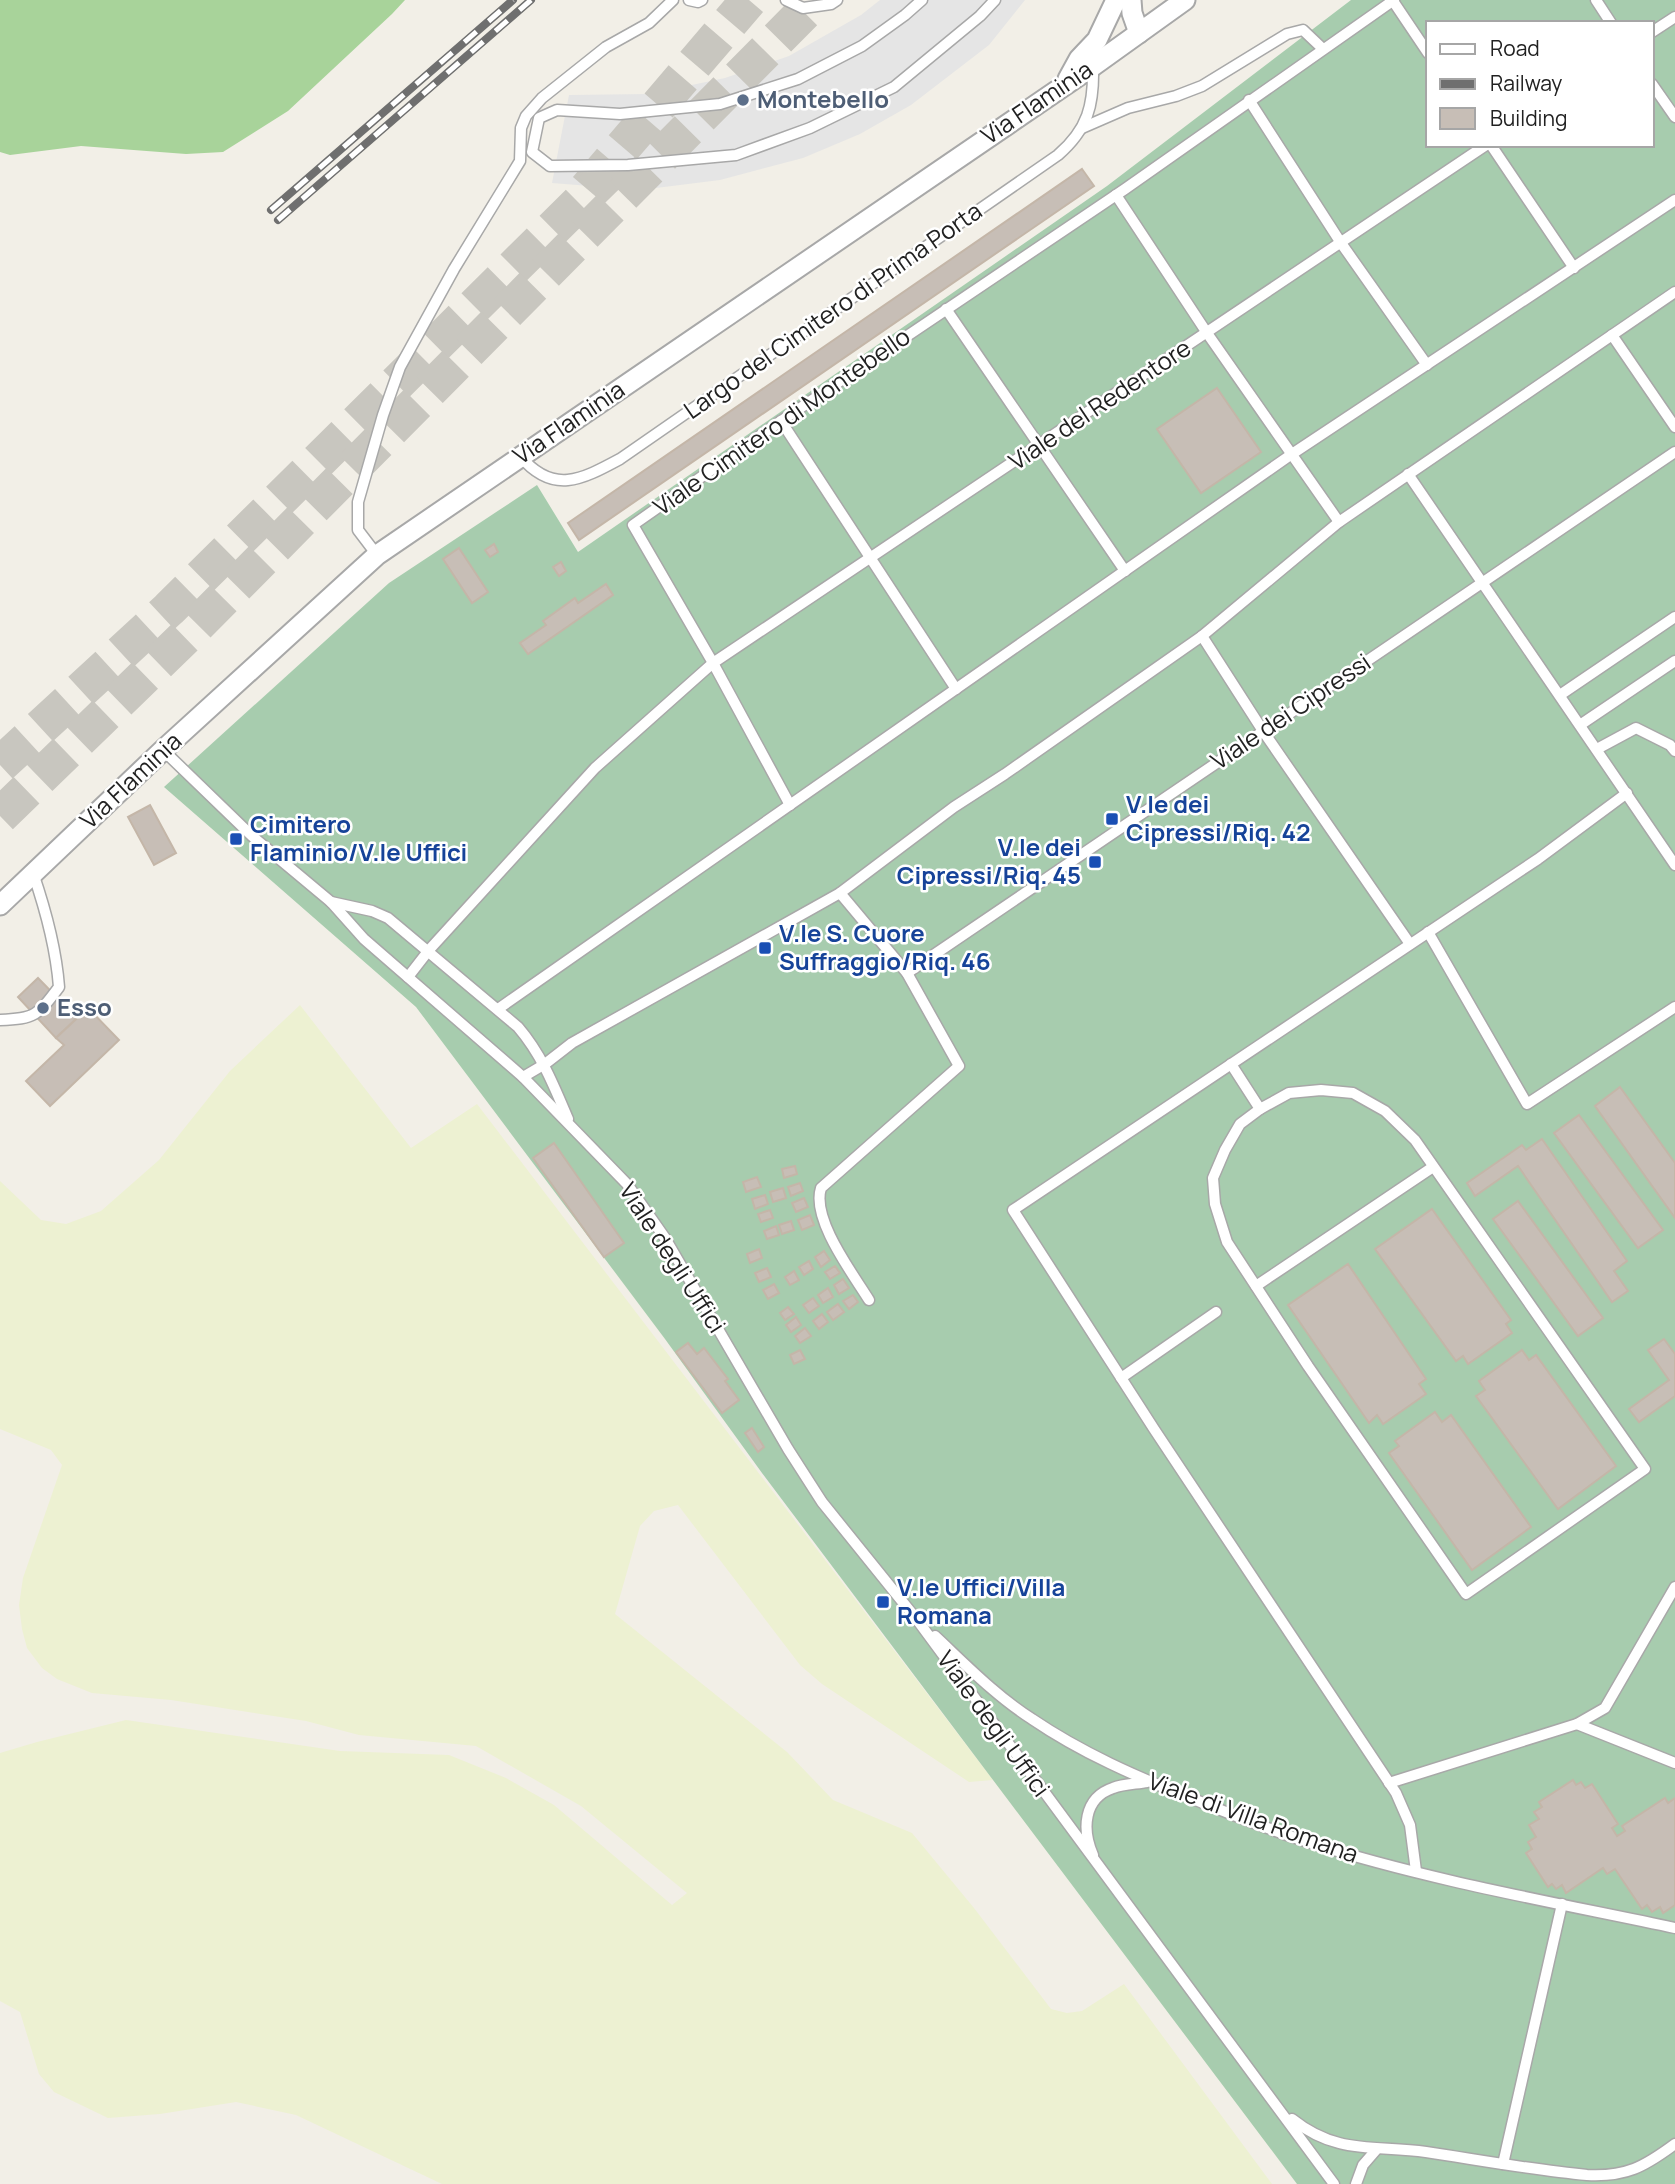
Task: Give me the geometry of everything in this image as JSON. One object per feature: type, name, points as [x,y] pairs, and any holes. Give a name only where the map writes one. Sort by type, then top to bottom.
[{"type":"street","points":[[1065,84],[1079,60],[1097,40],[1116,0]]},
{"type":"street","points":[[1131,0],[1139,33]]},
{"type":"street","points":[[1154,0],[1156,20]]},
{"type":"street","name":"Via Flaminia","points":[[0,905],[163,750],[377,555],[1093,66],[1185,0]]},
{"type":"lane","points":[[377,555],[358,530],[358,502],[383,415],[400,367],[454,269],[520,162],[521,128],[526,116],[542,98],[606,47],[649,23],[673,0]]},
{"type":"lane","points":[[689,0],[702,0]]},
{"type":"lane","points":[[786,0],[803,8],[831,4],[837,0]]},
{"type":"lane","points":[[922,0],[862,46],[798,79],[720,104],[620,114],[557,110],[539,118],[532,152],[550,166],[628,165],[736,155],[810,128],[894,87],[980,16],[995,0]]},
{"type":"lane","points":[[1394,0],[1426,49]]},
{"type":"lane","name":"Viale Cimitero di Montebello","points":[[713,663],[633,526],[781,421],[1116,195],[1394,0]]},
{"type":"lane","points":[[1595,0],[1610,21]]},
{"type":"lane","points":[[1654,32],[1675,17]]},
{"type":"lane","points":[[1082,128],[1128,108],[1176,96],[1202,86],[1287,34],[1303,30],[1323,49]]},
{"type":"lane","name":"Largo del Cimitero di Prima Porta","points":[[520,456],[532,471],[544,477],[565,481],[593,474],[620,459],[1058,155],[1082,128],[1090,108],[1094,87],[1093,66]]},
{"type":"lane","points":[[1654,87],[1675,117]]},
{"type":"lane","points":[[1249,100],[1341,243],[1427,365]]},
{"type":"lane","name":"Viale del Redentore","points":[[713,663],[1485,147]]},
{"type":"lane","points":[[1489,147],[1574,268]]},
{"type":"lane","points":[[1116,195],[1207,333],[1339,522]]},
{"type":"lane","points":[[498,1009],[1292,454],[1675,200]]},
{"type":"lane","points":[[523,1077],[572,1043],[840,893],[954,807],[1202,636],[1339,522],[1675,292]]},
{"type":"lane","points":[[946,309],[1125,572]]},
{"type":"lane","points":[[1612,335],[1675,427]]},
{"type":"lane","points":[[781,421],[956,689]]},
{"type":"lane","name":"Viale dei Cipressi","points":[[907,973],[1675,452]]},
{"type":"lane","points":[[1408,474],[1675,865]]},
{"type":"lane","points":[[1560,695],[1675,617]]},
{"type":"lane","points":[[1202,636],[1263,731],[1410,944]]},
{"type":"lane","points":[[1580,725],[1675,661]]},
{"type":"lane","points":[[408,977],[429,950],[595,768],[713,663],[790,805]]},
{"type":"lane","points":[[1597,749],[1636,728],[1670,744],[1675,751]]},
{"type":"lane","name":"Viale degli Uffici","points":[[163,750],[252,836],[331,902],[364,939],[523,1077],[609,1164],[646,1209],[822,1502],[918,1620],[1334,2184]]},
{"type":"lane","points":[[1416,1871],[1410,1825],[1400,1800],[1013,1210],[1538,859],[1627,793]]},
{"type":"lane","points":[[0,1020],[25,1019],[43,1008],[59,987],[56,953],[46,910],[33,873]]},
{"type":"lane","points":[[840,893],[907,973],[959,1066],[821,1188],[819,1200],[828,1227],[869,1300]]},
{"type":"lane","name":"Viale degli Uffici","points":[[331,902],[356,906],[381,915],[429,950],[498,1009],[527,1037],[545,1064],[572,1126]]},
{"type":"lane","points":[[1428,932],[1527,1104],[1675,1007]]},
{"type":"lane","points":[[1231,1064],[1260,1109]]},
{"type":"lane","points":[[1321,1090],[1353,1093],[1385,1111],[1415,1140],[1433,1167],[1645,1469],[1466,1594],[1308,1366],[1227,1242],[1215,1204],[1213,1178],[1224,1150],[1240,1124],[1289,1093],[1321,1090]]},
{"type":"lane","points":[[1256,1286],[1433,1167]]},
{"type":"lane","points":[[1121,1378],[1216,1312]]},
{"type":"lane","points":[[1389,1783],[1577,1724],[1605,1709],[1675,1587]]},
{"type":"lane","name":"Viale di Villa Romana","points":[[918,1620],[1016,1709],[1073,1745],[1150,1782],[1306,1842],[1416,1871],[1675,1928]]},
{"type":"lane","points":[[1577,1724],[1675,1763]]},
{"type":"lane","points":[[1105,1877],[1087,1838],[1090,1808],[1096,1797],[1114,1787],[1150,1782]]},
{"type":"lane","points":[[1503,2164],[1562,1904]]},
{"type":"lane","points":[[1281,2110],[1303,2127],[1325,2138],[1376,2150],[1422,2152],[1587,2175],[1623,2174],[1646,2164],[1675,2144]]},
{"type":"lane","points":[[1356,2184],[1363,2165],[1376,2150]]},
{"type":"lane","points":[[1623,2174],[1632,2184]]},
{"type":"green space","points":[[0,0],[405,0],[288,111],[223,152],[186,154],[81,146],[10,155],[0,152]]},
{"type":"green space","points":[[1351,0],[1675,0],[1675,2184],[1297,2184],[762,1473],[416,1007],[164,787],[389,583],[537,485],[578,552],[1107,186]]},
{"type":"green space","points":[[300,1005],[411,1148],[477,1104],[993,1780],[969,1782],[822,1684],[800,1665],[678,1505],[654,1511],[640,1526],[615,1614],[787,1752],[833,1800],[912,1833],[974,1908],[1051,2009],[1067,2013],[1082,2011],[1124,1984],[1272,2184],[442,2184],[296,2115],[236,2102],[160,2114],[108,2118],[54,2092],[39,2074],[20,2012],[0,2001],[0,1753],[37,1742],[126,1720],[340,1751],[449,1755],[506,1778],[554,1805],[672,1905],[687,1893],[581,1806],[476,1746],[359,1735],[306,1721],[171,1700],[92,1693],[57,1679],[42,1668],[27,1648],[19,1605],[23,1578],[62,1465],[51,1450],[0,1429],[0,1181],[41,1220],[66,1224],[101,1211],[159,1160],[230,1071]]},
{"type":"shaded area","name":"Montebello","points":[[880,0],[1025,0],[989,45],[911,105],[860,134],[803,158],[720,180],[640,190],[552,183],[569,95],[649,94],[725,78],[789,56],[861,15]]},
{"type":"building","points":[[1082,169],[1094,186],[579,540],[568,523]]},
{"type":"building","points":[[1217,388],[1261,452],[1201,493],[1157,429]]},
{"type":"building","points":[[494,544],[498,552],[490,557],[485,550]]},
{"type":"building","points":[[459,548],[488,592],[472,603],[443,559]]},
{"type":"building","points":[[561,562],[566,571],[559,576],[553,567]]},
{"type":"building","points":[[606,584],[613,595],[528,654],[520,643],[546,625],[543,621],[575,598],[578,603]]},
{"type":"building","points":[[150,805],[176,853],[154,865],[128,817]]},
{"type":"building","points":[[38,978],[77,1018],[56,1038],[18,997]]},
{"type":"building","points":[[88,1008],[119,1040],[50,1106],[26,1081],[64,1045],[56,1038]]},
{"type":"building","points":[[1620,1087],[1675,1163],[1675,1218],[1595,1106]]},
{"type":"building","points":[[1579,1115],[1663,1230],[1638,1248],[1554,1133]]},
{"type":"building","points":[[1542,1139],[1627,1261],[1614,1271],[1628,1291],[1612,1302],[1518,1166],[1475,1196],[1467,1183],[1522,1145],[1526,1150]]},
{"type":"building","points":[[554,1143],[624,1243],[604,1257],[533,1158]]},
{"type":"building","points":[[795,1166],[797,1174],[784,1178],[782,1169]]},
{"type":"building","points":[[757,1177],[761,1187],[746,1192],[743,1182]]},
{"type":"building","points":[[800,1183],[803,1191],[791,1196],[788,1187]]},
{"type":"building","points":[[783,1188],[786,1198],[773,1202],[770,1192]]},
{"type":"building","points":[[765,1195],[768,1204],[755,1209],[752,1199]]},
{"type":"building","points":[[804,1198],[808,1207],[796,1212],[792,1203]]},
{"type":"building","points":[[1518,1201],[1603,1318],[1578,1336],[1493,1219]]},
{"type":"building","points":[[1432,1209],[1511,1320],[1506,1324],[1512,1333],[1468,1364],[1463,1356],[1456,1361],[1375,1249]]},
{"type":"building","points":[[770,1210],[773,1218],[761,1222],[758,1214]]},
{"type":"building","points":[[810,1215],[814,1225],[802,1230],[798,1220]]},
{"type":"building","points":[[791,1221],[794,1230],[782,1234],[779,1225]]},
{"type":"building","points":[[776,1226],[779,1235],[767,1239],[764,1231]]},
{"type":"building","points":[[759,1249],[762,1258],[750,1263],[747,1254]]},
{"type":"building","points":[[824,1251],[830,1260],[821,1267],[815,1257]]},
{"type":"building","points":[[809,1261],[813,1269],[804,1275],[799,1267]]},
{"type":"building","points":[[1348,1264],[1426,1379],[1419,1384],[1426,1394],[1383,1424],[1377,1415],[1369,1423],[1288,1305]]},
{"type":"building","points":[[835,1266],[840,1273],[830,1279],[825,1272]]},
{"type":"building","points":[[767,1268],[771,1277],[759,1282],[755,1273]]},
{"type":"building","points":[[794,1271],[799,1280],[790,1285],[785,1277]]},
{"type":"building","points":[[843,1279],[849,1288],[839,1294],[834,1285]]},
{"type":"building","points":[[774,1284],[779,1293],[768,1299],[763,1290]]},
{"type":"building","points":[[828,1288],[833,1297],[823,1303],[818,1295]]},
{"type":"building","points":[[853,1295],[858,1302],[849,1309],[843,1301]]},
{"type":"building","points":[[813,1298],[819,1306],[809,1313],[803,1305]]},
{"type":"building","points":[[838,1304],[844,1312],[833,1320],[827,1312]]},
{"type":"building","points":[[788,1307],[794,1314],[785,1320],[780,1313]]},
{"type":"building","points":[[822,1314],[828,1322],[819,1329],[813,1321]]},
{"type":"building","points":[[796,1317],[801,1325],[791,1332],[786,1325]]},
{"type":"building","points":[[805,1328],[811,1336],[800,1343],[795,1336]]},
{"type":"building","points":[[1664,1339],[1675,1354],[1675,1396],[1639,1422],[1629,1409],[1669,1380],[1648,1350]]},
{"type":"building","points":[[688,1343],[697,1354],[704,1348],[728,1379],[725,1381],[739,1400],[722,1413],[676,1352]]},
{"type":"building","points":[[800,1350],[805,1359],[794,1364],[790,1355]]},
{"type":"building","points":[[1522,1350],[1529,1360],[1536,1355],[1616,1466],[1558,1509],[1476,1396],[1485,1390],[1479,1381]]},
{"type":"building","points":[[1435,1412],[1442,1422],[1451,1415],[1531,1527],[1472,1570],[1389,1453],[1399,1446],[1395,1441]]},
{"type":"building","points":[[752,1428],[764,1447],[758,1452],[745,1433]]},
{"type":"building","points":[[1573,1780],[1576,1785],[1581,1782],[1585,1788],[1592,1784],[1618,1824],[1612,1828],[1617,1836],[1625,1831],[1622,1826],[1665,1798],[1668,1803],[1675,1798],[1675,1905],[1663,1913],[1660,1907],[1652,1912],[1647,1905],[1642,1909],[1615,1869],[1607,1874],[1603,1868],[1566,1893],[1562,1885],[1556,1889],[1552,1884],[1548,1887],[1526,1853],[1532,1849],[1528,1842],[1536,1837],[1529,1825],[1539,1819],[1534,1812],[1542,1807],[1539,1802]]},
{"type":"tunnel","points":[[587,189],[749,0]]},
{"type":"tunnel","points":[[0,816],[187,635],[816,0]]},
{"type":"tunnel","points":[[0,765],[169,609],[608,174]]},
{"type":"railway","points":[[271,210],[513,0]]},
{"type":"railway","points":[[278,220],[531,0]]},
{"type":"place","name":"Montebello","points":[[743,100]]},
{"type":"place","name":"V.le dei Cipressi/Riq. 42","points":[[1112,819]]},
{"type":"place","name":"Cimitero Flaminio/V.le Uffici","points":[[236,839]]},
{"type":"place","name":"V.le dei Cipressi/Riq. 45","points":[[1095,862]]},
{"type":"place","name":"V.le S. Cuore Suffraggio/Riq. 46","points":[[765,948]]},
{"type":"place","name":"Esso","points":[[43,1008]]},
{"type":"place","name":"V.le Uffici/Villa Romana","points":[[883,1602]]}]
